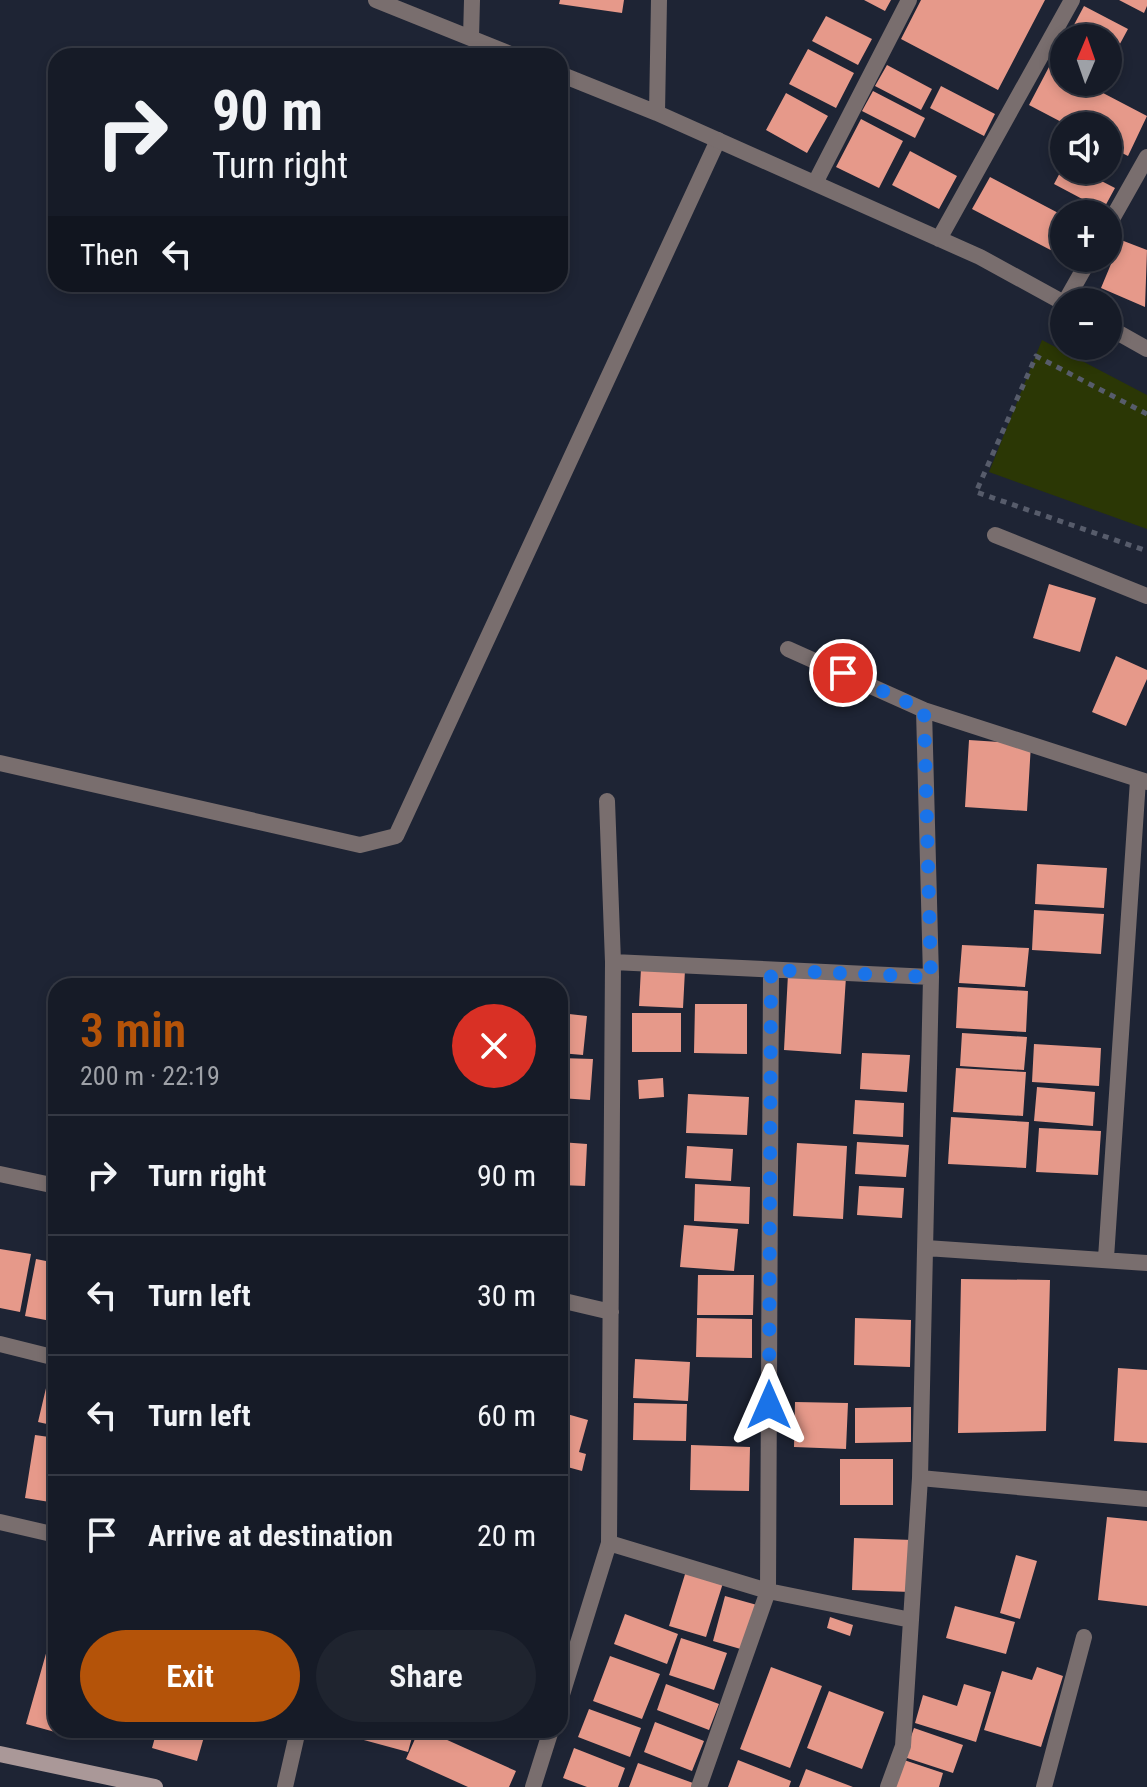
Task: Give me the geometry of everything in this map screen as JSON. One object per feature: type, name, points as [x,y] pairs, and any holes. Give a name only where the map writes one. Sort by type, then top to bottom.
[{"type":"street","points":[[376,0],[495,48]]},
{"type":"street","points":[[471,38],[472,0]]},
{"type":"street","points":[[657,113],[659,0]]},
{"type":"street","points":[[815,183],[909,0]]},
{"type":"street","points":[[939,239],[1072,0]]},
{"type":"street","points":[[568,77],[657,113],[980,257],[1050,295]]},
{"type":"street","points":[[0,763],[360,845],[396,836],[718,140]]},
{"type":"street","points":[[1122,201],[1147,157]]},
{"type":"street","points":[[1122,335],[1147,349]]},
{"type":"street","points":[[995,535],[1147,596]]},
{"type":"street","points":[[788,649],[924,710],[1142,781],[1106,1258]]},
{"type":"street","points":[[888,1787],[903,1746],[920,1478],[931,977],[924,710]]},
{"type":"street","points":[[568,1675],[609,1543],[613,962],[607,801]]},
{"type":"street","points":[[613,962],[931,977]]},
{"type":"street","points":[[699,1787],[768,1591],[771,970]]},
{"type":"street","points":[[0,1174],[48,1184]]},
{"type":"street","points":[[926,1248],[1147,1263]]},
{"type":"street","points":[[568,1302],[611,1312]]},
{"type":"street","points":[[0,1344],[48,1356]]},
{"type":"street","points":[[920,1478],[1147,1499]]},
{"type":"street","points":[[0,1522],[48,1533]]},
{"type":"street","points":[[609,1543],[768,1591],[911,1620]]},
{"type":"street","points":[[1044,1787],[1084,1637]]},
{"type":"street","points":[[285,1787],[296,1738]]},
{"type":"street","points":[[533,1787],[548,1738]]},
{"type":"street","points":[[0,1754],[149,1786]]},
{"type":"path","points":[[1147,414],[1036,356],[976,492],[1147,551]]},
{"type":"green space","points":[[1042,340],[1050,344],[1050,360],[1080,360],[1147,395],[1147,529],[989,472]]},
{"type":"building","points":[[560,0],[624,0],[622,13],[559,4]]},
{"type":"building","points":[[864,0],[891,0],[885,11]]},
{"type":"building","points":[[921,0],[1045,0],[998,90],[901,39]]},
{"type":"building","points":[[1119,0],[1147,0],[1147,6],[1144,13]]},
{"type":"building","points":[[1084,6],[1118,24],[1074,24]]},
{"type":"building","points":[[826,16],[872,39],[858,65],[812,41]]},
{"type":"building","points":[[1122,26],[1128,29],[1122,40]]},
{"type":"building","points":[[808,49],[854,73],[836,108],[789,84]]},
{"type":"building","points":[[887,65],[932,89],[921,110],[875,86]]},
{"type":"building","points":[[1050,65],[1050,96],[1109,96],[1147,116],[1128,156],[1122,153],[1122,112],[1050,112],[1050,116],[1029,105]]},
{"type":"building","points":[[941,86],[995,114],[984,136],[930,108]]},
{"type":"building","points":[[873,91],[925,118],[915,138],[862,111]]},
{"type":"building","points":[[786,93],[828,116],[807,153],[766,130]]},
{"type":"building","points":[[861,119],[903,141],[879,188],[836,167]]},
{"type":"building","points":[[910,151],[957,176],[939,209],[892,185]]},
{"type":"building","points":[[990,177],[1050,209],[1050,250],[972,209]]},
{"type":"building","points":[[1054,184],[1107,184],[1115,188],[1108,200],[1084,200]]},
{"type":"building","points":[[1122,240],[1147,250],[1145,307],[1122,297],[1122,288],[1101,288],[1108,272],[1122,272]]},
{"type":"building","points":[[1049,584],[1096,598],[1080,652],[1033,638]]},
{"type":"building","points":[[1116,656],[1147,670],[1147,679],[1126,726],[1092,712]]},
{"type":"building","points":[[969,740],[1031,744],[1027,811],[965,807]]},
{"type":"building","points":[[1037,864],[1107,868],[1104,908],[1035,904]]},
{"type":"building","points":[[1034,910],[1104,914],[1101,954],[1032,950]]},
{"type":"building","points":[[962,945],[1029,948],[1025,987],[959,983]]},
{"type":"building","points":[[641,968],[685,970],[683,1008],[639,1006]]},
{"type":"building","points":[[788,974],[846,977],[841,1054],[784,1050]]},
{"type":"building","points":[[958,987],[1028,991],[1026,1032],[956,1028]]},
{"type":"building","points":[[695,1004],[747,1004],[747,1054],[694,1053]]},
{"type":"building","points":[[632,1013],[681,1013],[681,1052],[632,1052]]},
{"type":"building","points":[[568,1014],[587,1016],[583,1055],[568,1054]]},
{"type":"building","points":[[962,1033],[1027,1037],[1024,1070],[960,1066]]},
{"type":"building","points":[[1034,1044],[1101,1048],[1099,1086],[1032,1082]]},
{"type":"building","points":[[862,1053],[910,1055],[907,1092],[860,1089]]},
{"type":"building","points":[[568,1058],[593,1059],[590,1100],[568,1099]]},
{"type":"building","points":[[956,1068],[1026,1072],[1023,1116],[953,1112]]},
{"type":"building","points":[[663,1078],[664,1097],[639,1099],[638,1080]]},
{"type":"building","points":[[1037,1087],[1095,1092],[1093,1126],[1034,1121]]},
{"type":"building","points":[[688,1094],[749,1097],[747,1135],[686,1133]]},
{"type":"building","points":[[855,1100],[904,1103],[903,1137],[853,1134]]},
{"type":"building","points":[[951,1117],[1029,1122],[1026,1168],[948,1164]]},
{"type":"building","points":[[1039,1128],[1101,1131],[1098,1175],[1036,1172]]},
{"type":"building","points":[[857,1142],[909,1145],[906,1177],[855,1174]]},
{"type":"building","points":[[568,1143],[587,1144],[585,1186],[568,1185]]},
{"type":"building","points":[[797,1143],[847,1146],[843,1219],[793,1216]]},
{"type":"building","points":[[687,1146],[733,1149],[731,1181],[685,1178]]},
{"type":"building","points":[[695,1184],[750,1187],[749,1224],[694,1221]]},
{"type":"building","points":[[859,1186],[904,1188],[902,1218],[857,1215]]},
{"type":"building","points":[[684,1225],[738,1229],[734,1271],[680,1267]]},
{"type":"building","points":[[0,1249],[31,1254],[20,1312],[0,1308]]},
{"type":"building","points":[[36,1259],[48,1261],[48,1320],[25,1316]]},
{"type":"building","points":[[698,1275],[754,1275],[753,1315],[697,1315]]},
{"type":"building","points":[[961,1279],[1050,1280],[1046,1431],[958,1433]]},
{"type":"building","points":[[697,1318],[752,1319],[752,1358],[696,1357]]},
{"type":"building","points":[[855,1318],[911,1320],[910,1367],[854,1365]]},
{"type":"building","points":[[635,1359],[690,1362],[688,1401],[633,1398]]},
{"type":"building","points":[[1118,1368],[1147,1370],[1147,1443],[1114,1441]]},
{"type":"building","points":[[48,1380],[48,1424],[38,1422]]},
{"type":"building","points":[[795,1402],[848,1403],[846,1449],[794,1447]]},
{"type":"building","points":[[634,1403],[687,1404],[686,1441],[633,1440]]},
{"type":"building","points":[[911,1407],[911,1442],[855,1443],[855,1408]]},
{"type":"building","points":[[568,1414],[588,1420],[579,1452],[586,1454],[582,1471],[568,1467]]},
{"type":"building","points":[[35,1435],[48,1437],[48,1502],[25,1498]]},
{"type":"building","points":[[691,1445],[750,1447],[749,1491],[690,1490]]},
{"type":"building","points":[[840,1459],[893,1459],[893,1505],[840,1505]]},
{"type":"building","points":[[1107,1517],[1147,1521],[1147,1606],[1098,1600]]},
{"type":"building","points":[[854,1538],[913,1540],[911,1592],[852,1590]]},
{"type":"building","points":[[1016,1555],[1037,1561],[1020,1619],[1000,1613]]},
{"type":"building","points":[[686,1571],[723,1583],[706,1637],[669,1626]]},
{"type":"building","points":[[725,1596],[757,1605],[744,1650],[713,1641]]},
{"type":"building","points":[[955,1606],[1015,1622],[1006,1654],[946,1638]]},
{"type":"building","points":[[625,1614],[678,1634],[667,1664],[614,1644]]},
{"type":"building","points":[[830,1617],[853,1625],[850,1636],[827,1628]]},
{"type":"building","points":[[681,1638],[727,1653],[714,1690],[669,1675]]},
{"type":"building","points":[[48,1647],[48,1730],[26,1724]]},
{"type":"building","points":[[610,1656],[660,1674],[642,1719],[593,1701]]},
{"type":"building","points":[[771,1667],[822,1686],[790,1768],[740,1749]]},
{"type":"building","points":[[1037,1667],[1063,1676],[1041,1747],[984,1730],[1002,1671],[1032,1680]]},
{"type":"building","points":[[666,1684],[719,1704],[709,1730],[657,1710]]},
{"type":"building","points":[[964,1684],[991,1692],[976,1742],[915,1723],[923,1695],[957,1706]]},
{"type":"building","points":[[829,1691],[884,1712],[862,1769],[807,1748]]},
{"type":"building","points":[[589,1709],[641,1728],[630,1757],[578,1737]]},
{"type":"building","points":[[655,1722],[704,1741],[692,1771],[644,1752]]},
{"type":"building","points":[[914,1728],[963,1745],[953,1773],[904,1757]]},
{"type":"building","points":[[155,1738],[204,1738],[197,1761],[152,1748]]},
{"type":"building","points":[[356,1738],[412,1738],[408,1752]]},
{"type":"building","points":[[415,1738],[443,1738],[516,1771],[509,1787],[468,1787],[406,1759]]},
{"type":"building","points":[[574,1748],[625,1768],[618,1787],[587,1787],[563,1778]]},
{"type":"building","points":[[901,1759],[943,1773],[939,1787],[892,1787]]},
{"type":"building","points":[[738,1760],[791,1781],[789,1787],[728,1787]]},
{"type":"building","points":[[638,1763],[693,1783],[692,1787],[629,1787]]},
{"type":"building","points":[[806,1769],[853,1787],[799,1787]]},
{"type":"route","points":[[769,1405],[771,970],[931,977],[924,710],[843,673]]}]
